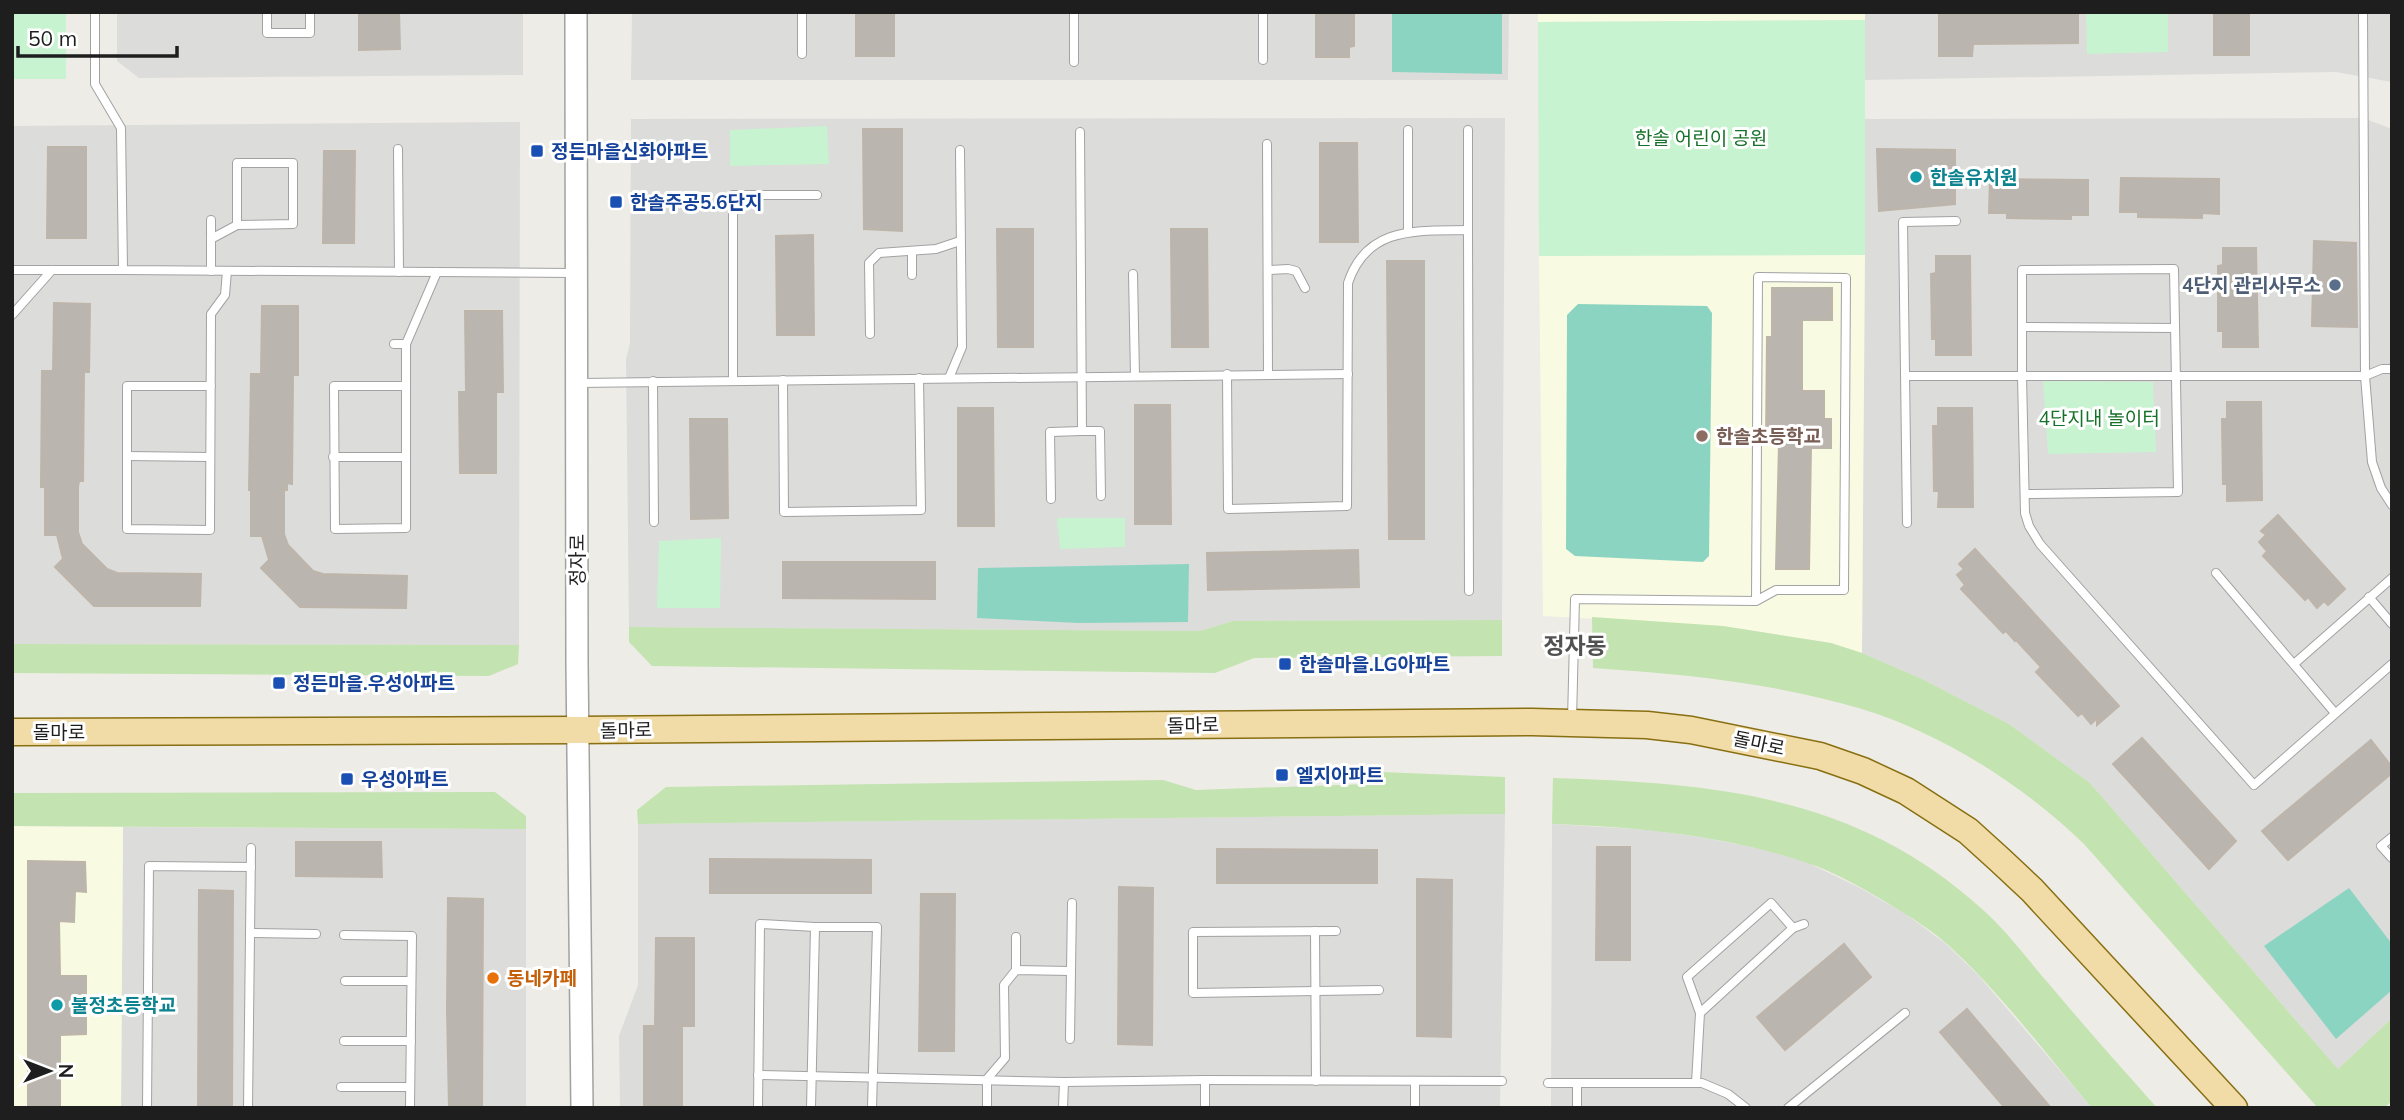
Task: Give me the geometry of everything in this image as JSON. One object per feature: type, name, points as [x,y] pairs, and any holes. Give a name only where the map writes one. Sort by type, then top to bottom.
[{"type":"main road","name":"돌마로","points":[[12,732],[1572,722],[1669,727],[1731,737],[1820,756],[1863,771],[1906,791],[1968,831],[2008,868],[2234,1108]]},
{"type":"street","name":"정자로","points":[[576,12],[575,273],[583,1108]]},
{"type":"lane","points":[[95,12],[95,84],[121,128],[123,270]]},
{"type":"lane","points":[[267,12],[267,33],[310,33],[310,12]]},
{"type":"lane","points":[[802,12],[802,54]]},
{"type":"lane","points":[[1074,12],[1074,62]]},
{"type":"lane","points":[[1263,12],[1263,60]]},
{"type":"lane","points":[[2363,12],[2365,376],[2372,462],[2381,488],[2392,505]]},
{"type":"lane","points":[[1408,130],[1408,231]]},
{"type":"lane","points":[[1468,130],[1469,591]]},
{"type":"lane","points":[[1080,132],[1082,431]]},
{"type":"lane","points":[[1267,144],[1268,374]]},
{"type":"lane","points":[[398,149],[399,272]]},
{"type":"lane","points":[[949,378],[962,347],[960,150]]},
{"type":"lane","points":[[211,239],[237,225],[293,225],[293,163],[237,163],[237,225]]},
{"type":"lane","points":[[733,381],[733,195],[817,195]]},
{"type":"lane","points":[[211,220],[211,271]]},
{"type":"lane","points":[[1907,523],[1903,222],[1956,221]]},
{"type":"lane","points":[[1227,374],[1228,509],[1347,506],[1349,283],[1353,269],[1361,256],[1375,246],[1408,231],[1468,230]]},
{"type":"lane","points":[[870,334],[869,263],[879,253],[936,249],[960,241]]},
{"type":"lane","points":[[912,252],[912,275]]},
{"type":"lane","points":[[2025,494],[2178,492],[2174,269],[2022,270],[2025,513],[2029,526],[2040,544],[2254,785],[2392,664]]},
{"type":"lane","points":[[12,270],[575,273]]},
{"type":"lane","points":[[12,315],[52,270]]},
{"type":"lane","points":[[1268,270],[1296,271],[1305,288]]},
{"type":"lane","points":[[211,386],[127,386],[127,529],[210,530],[210,457],[211,386],[211,314],[225,295],[227,271]]},
{"type":"lane","points":[[406,386],[334,386],[335,529],[406,528],[406,386],[406,344],[437,272]]},
{"type":"lane","points":[[1133,274],[1135,376]]},
{"type":"lane","points":[[1572,722],[1575,599],[1756,601],[1776,590],[1844,590],[1846,278],[1759,277],[1756,601]]},
{"type":"lane","points":[[2022,327],[2175,328]]},
{"type":"lane","points":[[394,344],[406,344]]},
{"type":"lane","points":[[1906,376],[2365,376],[2382,369],[2392,369]]},
{"type":"lane","points":[[576,383],[1349,374]]},
{"type":"lane","points":[[783,380],[784,512],[920,510],[919,378]]},
{"type":"lane","points":[[653,381],[654,523]]},
{"type":"lane","points":[[1051,499],[1050,432],[1100,431],[1101,496]]},
{"type":"lane","points":[[127,456],[210,457]]},
{"type":"lane","points":[[333,457],[406,457]]},
{"type":"lane","points":[[2216,573],[2335,713]]},
{"type":"lane","points":[[2294,664],[2392,578]]},
{"type":"lane","points":[[2370,597],[2392,624]]},
{"type":"lane","points":[[2392,837],[2381,846],[2392,858]]},
{"type":"lane","points":[[248,1108],[251,848]]},
{"type":"lane","points":[[147,1108],[149,866],[251,867]]},
{"type":"lane","points":[[1070,1039],[1072,903]]},
{"type":"lane","points":[[1696,1083],[1700,1013],[1687,977],[1771,903],[1793,928]]},
{"type":"lane","points":[[758,1108],[760,925],[877,927],[872,1108]]},
{"type":"lane","points":[[1700,1013],[1793,928],[1804,925]]},
{"type":"lane","points":[[811,1108],[815,927]]},
{"type":"lane","points":[[1315,931],[1316,1081]]},
{"type":"lane","points":[[1336,931],[1193,932],[1193,993],[1379,990]]},
{"type":"lane","points":[[250,933],[316,934]]},
{"type":"lane","points":[[344,934],[412,936],[410,1108]]},
{"type":"lane","points":[[986,1108],[987,1079],[1005,1058],[1004,985],[1016,970],[1016,937]]},
{"type":"lane","points":[[1016,970],[1070,971]]},
{"type":"lane","points":[[345,981],[411,981]]},
{"type":"lane","points":[[1788,1108],[1905,1013]]},
{"type":"lane","points":[[344,1041],[411,1041]]},
{"type":"lane","points":[[758,1075],[1064,1082],[1502,1081]]},
{"type":"lane","points":[[1205,1080],[1205,1108]]},
{"type":"lane","points":[[1063,1108],[1064,1082]]},
{"type":"lane","points":[[1415,1082],[1415,1108]]},
{"type":"lane","points":[[1548,1083],[1702,1083],[1728,1094],[1746,1108]]},
{"type":"lane","points":[[1577,1083],[1577,1108]]},
{"type":"lane","points":[[341,1087],[410,1087]]},
{"type":"shaded area","points":[[117,12],[523,12],[523,75],[139,78],[117,61]]},
{"type":"shaded area","points":[[632,12],[1509,12],[1508,80],[631,80]]},
{"type":"shaded area","points":[[1538,12],[1865,12],[1865,20],[1538,22]]},
{"type":"shaded area","points":[[1865,12],[2392,12],[2392,82],[2336,72],[1864,80]]},
{"type":"shaded area","points":[[1505,118],[1502,620],[1233,621],[1200,631],[629,627],[626,359],[630,343],[631,119]]},
{"type":"shaded area","points":[[2363,118],[2392,129],[2392,1018],[2338,1069],[2090,783],[2009,724],[1922,679],[1862,653],[1864,119]]},
{"type":"shaded area","points":[[520,122],[519,645],[12,644],[12,126]]},
{"type":"shaded area","name":"한솔초등학교","points":[[1865,255],[1862,653],[1831,643],[1723,626],[1543,616],[1539,256]]},
{"type":"shaded area","points":[[1505,814],[1500,1108],[620,1108],[619,1036],[638,985],[638,824]]},
{"type":"shaded area","points":[[1552,824],[1649,830],[1761,849],[1806,862],[1860,888],[1904,913],[1945,943],[1979,976],[2092,1108],[1551,1108]]},
{"type":"shaded area","points":[[12,826],[123,827],[121,1108],[12,1108]]},
{"type":"shaded area","points":[[123,827],[526,829],[526,1108],[121,1108]]},
{"type":"green space","points":[[12,12],[66,12],[66,79],[12,79]]},
{"type":"green space","points":[[1392,12],[1502,12],[1502,74],[1392,72]]},
{"type":"green space","points":[[2086,12],[2168,12],[2168,52],[2087,54]]},
{"type":"green space","name":"한솔 어린이 공원","points":[[1865,20],[1865,255],[1539,256],[1538,22]]},
{"type":"green space","points":[[827,126],[829,164],[730,166],[730,130]]},
{"type":"green space","points":[[1578,304],[1707,306],[1712,313],[1709,556],[1703,562],[1575,556],[1566,549],[1567,315]]},
{"type":"green space","name":"4단지내 놀이터","points":[[2043,381],[2153,382],[2156,452],[2048,454]]},
{"type":"green space","points":[[1057,518],[1125,518],[1125,547],[1060,549]]},
{"type":"green space","points":[[721,538],[720,608],[657,608],[659,541]]},
{"type":"green space","points":[[1189,564],[1188,622],[1079,623],[977,618],[978,568]]},
{"type":"green space","points":[[1592,617],[1723,626],[1831,643],[1862,653],[1922,679],[2009,724],[2090,783],[2338,1069],[2392,1018],[2392,1101],[2384,1108],[2318,1108],[2084,844],[2008,782],[1952,747],[1922,732],[1862,709],[1796,692],[1729,681],[1593,668]]},
{"type":"green space","points":[[1502,620],[1502,656],[1254,658],[1215,673],[652,666],[629,642],[629,627],[1200,631],[1233,621]]},
{"type":"green space","points":[[12,644],[519,645],[518,664],[489,676],[12,673]]},
{"type":"green space","points":[[1381,772],[1505,777],[1505,814],[638,824],[637,810],[666,787],[1163,780],[1196,790],[1367,784]]},
{"type":"green space","points":[[1553,778],[1613,780],[1727,792],[1781,803],[1834,819],[1885,841],[1934,871],[1982,909],[2157,1108],[2092,1108],[1967,963],[1928,929],[1862,888],[1816,866],[1742,845],[1648,830],[1552,824]]},
{"type":"green space","points":[[495,792],[526,816],[526,829],[12,826],[12,793]]},
{"type":"green space","points":[[2349,888],[2392,944],[2392,990],[2336,1039],[2264,946]]},
{"type":"building","points":[[359,12],[399,12],[400,49],[359,50]]},
{"type":"building","points":[[856,12],[894,12],[894,56],[856,56]]},
{"type":"building","points":[[1316,12],[1354,12],[1354,46],[1349,47],[1349,57],[1316,57]]},
{"type":"building","points":[[1939,12],[2078,12],[2078,43],[1973,44],[1972,56],[1939,56]]},
{"type":"building","points":[[2214,12],[2249,12],[2249,55],[2214,55]]},
{"type":"building","points":[[863,129],[902,129],[902,231],[864,229]]},
{"type":"building","points":[[1320,143],[1357,143],[1358,242],[1320,242]]},
{"type":"building","points":[[48,147],[86,147],[86,238],[47,238]]},
{"type":"building","name":"한솔유치원","points":[[1877,149],[1955,150],[1955,204],[1879,211]]},
{"type":"building","points":[[324,151],[355,151],[354,243],[323,243]]},
{"type":"building","points":[[2121,178],[2219,179],[2219,214],[2202,213],[2202,218],[2138,217],[2138,212],[2120,212]]},
{"type":"building","points":[[1990,179],[2088,180],[2088,215],[2071,215],[2071,219],[2007,218],[2007,213],[1989,213]]},
{"type":"building","points":[[997,229],[1033,229],[1033,347],[998,347]]},
{"type":"building","points":[[1171,229],[1207,229],[1208,347],[1172,347]]},
{"type":"building","points":[[813,235],[814,335],[777,335],[776,236]]},
{"type":"building","name":"4단지 관리사무소","points":[[2314,241],[2356,243],[2357,327],[2312,326]]},
{"type":"building","points":[[2223,248],[2256,248],[2258,347],[2223,347],[2223,331],[2218,331],[2218,266],[2223,265]]},
{"type":"building","points":[[1936,256],[1970,256],[1971,355],[1936,355],[1936,339],[1932,339],[1931,274],[1936,273]]},
{"type":"building","points":[[1387,261],[1424,261],[1424,539],[1389,539]]},
{"type":"building","points":[[1772,288],[1832,288],[1832,320],[1802,320],[1802,391],[1824,391],[1824,419],[1831,419],[1831,448],[1811,448],[1809,569],[1776,569],[1779,444],[1766,444],[1767,337],[1772,337]]},
{"type":"building","points":[[54,303],[90,304],[89,372],[84,372],[83,481],[79,481],[78,487],[78,532],[82,544],[107,569],[117,573],[201,574],[200,606],[94,606],[55,567],[63,559],[57,535],[45,535],[45,487],[41,487],[42,371],[53,371]]},
{"type":"building","points":[[262,306],[298,306],[298,375],[293,375],[292,484],[287,483],[287,490],[284,490],[284,534],[288,545],[313,571],[323,574],[407,576],[406,608],[300,607],[261,568],[269,560],[262,536],[251,536],[249,490],[251,374],[261,374]]},
{"type":"building","points":[[465,311],[502,311],[503,392],[496,392],[496,473],[460,473],[459,392],[466,392]]},
{"type":"building","points":[[2227,402],[2261,402],[2262,500],[2227,501],[2227,484],[2223,484],[2222,419],[2227,419]]},
{"type":"building","points":[[1135,405],[1170,405],[1171,524],[1135,524]]},
{"type":"building","points":[[958,408],[993,408],[994,526],[958,526]]},
{"type":"building","points":[[1938,408],[1972,408],[1973,507],[1938,507],[1939,491],[1934,491],[1933,426],[1938,426]]},
{"type":"building","points":[[690,419],[727,419],[728,518],[691,519]]},
{"type":"building","points":[[2278,515],[2345,589],[2328,605],[2324,601],[2317,608],[2308,597],[2305,600],[2263,556],[2267,551],[2259,542],[2266,535],[2261,531]]},
{"type":"building","points":[[1975,549],[2119,706],[2097,725],[2097,718],[2091,724],[2082,713],[2078,716],[2036,672],[2041,667],[2006,631],[2003,633],[1961,589],[1965,585],[1957,575],[1964,569],[1959,564]]},
{"type":"building","points":[[1358,550],[1359,587],[1208,590],[1207,553]]},
{"type":"building","points":[[783,562],[935,562],[935,599],[783,598]]},
{"type":"building","points":[[2142,738],[2236,841],[2209,869],[2113,764]]},
{"type":"building","points":[[2371,740],[2392,767],[2392,773],[2288,860],[2262,831]]},
{"type":"building","points":[[296,842],[381,842],[382,877],[296,876]]},
{"type":"building","points":[[1597,847],[1630,847],[1630,960],[1596,960]]},
{"type":"building","points":[[1217,849],[1377,850],[1377,883],[1217,883]]},
{"type":"building","points":[[710,859],[871,860],[871,893],[710,893]]},
{"type":"building","name":"불정초등학교","points":[[28,861],[85,862],[86,892],[75,891],[74,922],[59,921],[60,976],[86,976],[86,1034],[60,1035],[60,1108],[28,1108]]},
{"type":"building","points":[[1417,879],[1452,880],[1451,1037],[1417,1036]]},
{"type":"building","points":[[1119,887],[1153,888],[1152,1045],[1118,1044]]},
{"type":"building","points":[[199,890],[233,891],[232,1108],[198,1108]]},
{"type":"building","points":[[921,894],[955,894],[954,1051],[919,1051]]},
{"type":"building","points":[[448,898],[483,899],[482,1108],[449,1108]]},
{"type":"building","points":[[656,938],[694,938],[694,1026],[682,1026],[682,1108],[644,1108],[644,1026],[655,1026]]},
{"type":"building","points":[[1844,944],[1871,977],[1785,1050],[1757,1017]]},
{"type":"building","points":[[1967,1009],[2051,1108],[2005,1108],[1940,1032]]},
{"type":"place","name":"정든마을신화아파트","points":[[537,151]]},
{"type":"place","name":"한솔유치원","points":[[1916,177]]},
{"type":"place","name":"한솔주공5.6단지","points":[[616,202]]},
{"type":"place","name":"4단지 관리사무소","points":[[2335,285]]},
{"type":"place","name":"한솔초등학교","points":[[1702,436]]},
{"type":"place","name":"한솔마을.LG아파트","points":[[1285,664]]},
{"type":"place","name":"정든마을.우성아파트","points":[[279,683]]},
{"type":"place","name":"엘지아파트","points":[[1282,775]]},
{"type":"place","name":"우성아파트","points":[[347,779]]},
{"type":"place","name":"동네카페","points":[[493,978]]},
{"type":"place","name":"불정초등학교","points":[[57,1005]]},
{"type":"district","name":"정자동","points":[[1575,645]]}]
